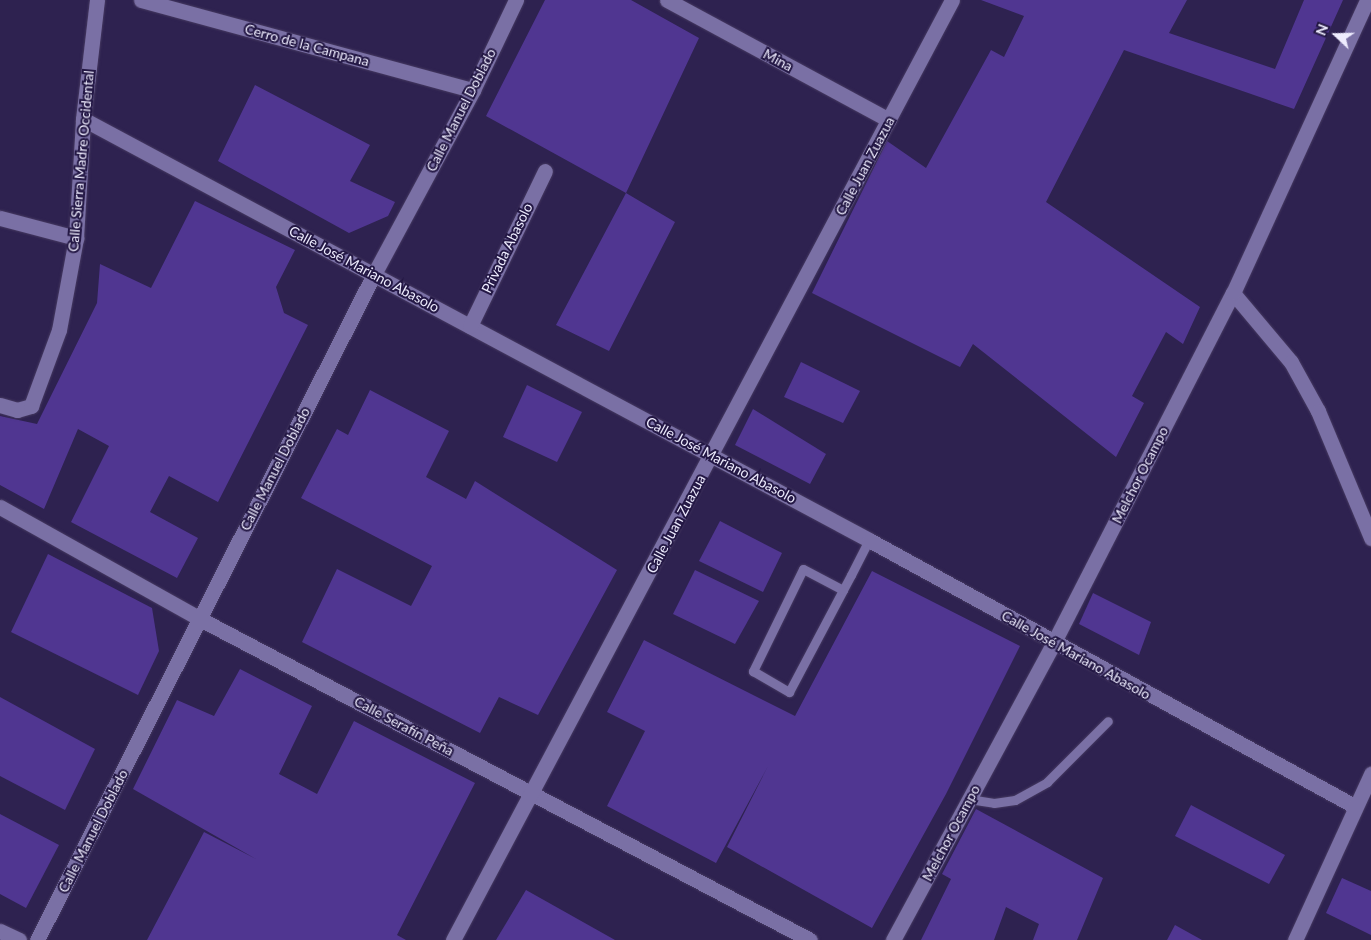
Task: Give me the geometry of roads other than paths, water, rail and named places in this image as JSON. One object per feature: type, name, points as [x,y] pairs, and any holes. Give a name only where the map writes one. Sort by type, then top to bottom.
[{"type":"street","name":"Calle Sierra Madre Occidental","points":[[0,405],[17,410],[30,406],[59,330],[76,238],[83,119],[98,0]]},
{"type":"street","name":"Cerro de la Campana","points":[[141,0],[473,90]]},
{"type":"street","name":"Calle Manuel Doblado","points":[[37,940],[374,274],[473,90],[516,0]]},
{"type":"street","name":"Mina","points":[[667,0],[889,120]]},
{"type":"street","name":"Calle Juan Zuazua","points":[[453,940],[530,792],[713,456],[952,0]]},
{"type":"street","name":"Melchor Ocampo","points":[[893,940],[1053,644],[1233,293],[1367,0]]},
{"type":"street","name":"Calle José Mariano Abasolo","points":[[83,119],[869,540],[1053,644],[1356,807]]},
{"type":"street","name":"Privada Abasolo","points":[[470,326],[545,171]]},
{"type":"street","points":[[0,218],[76,238]]},
{"type":"street","points":[[1233,293],[1291,362],[1318,411],[1371,538]]},
{"type":"street","name":"Calle Serafín Peña","points":[[0,507],[200,618],[810,940]]},
{"type":"street","points":[[1295,940],[1371,774]]},
{"type":"street","points":[[0,931],[19,940]]},
{"type":"lane","points":[[843,590],[804,569],[753,671],[789,692],[843,590],[869,540]]},
{"type":"lane","points":[[969,799],[994,803],[1015,800],[1047,782],[1108,721]]}]
